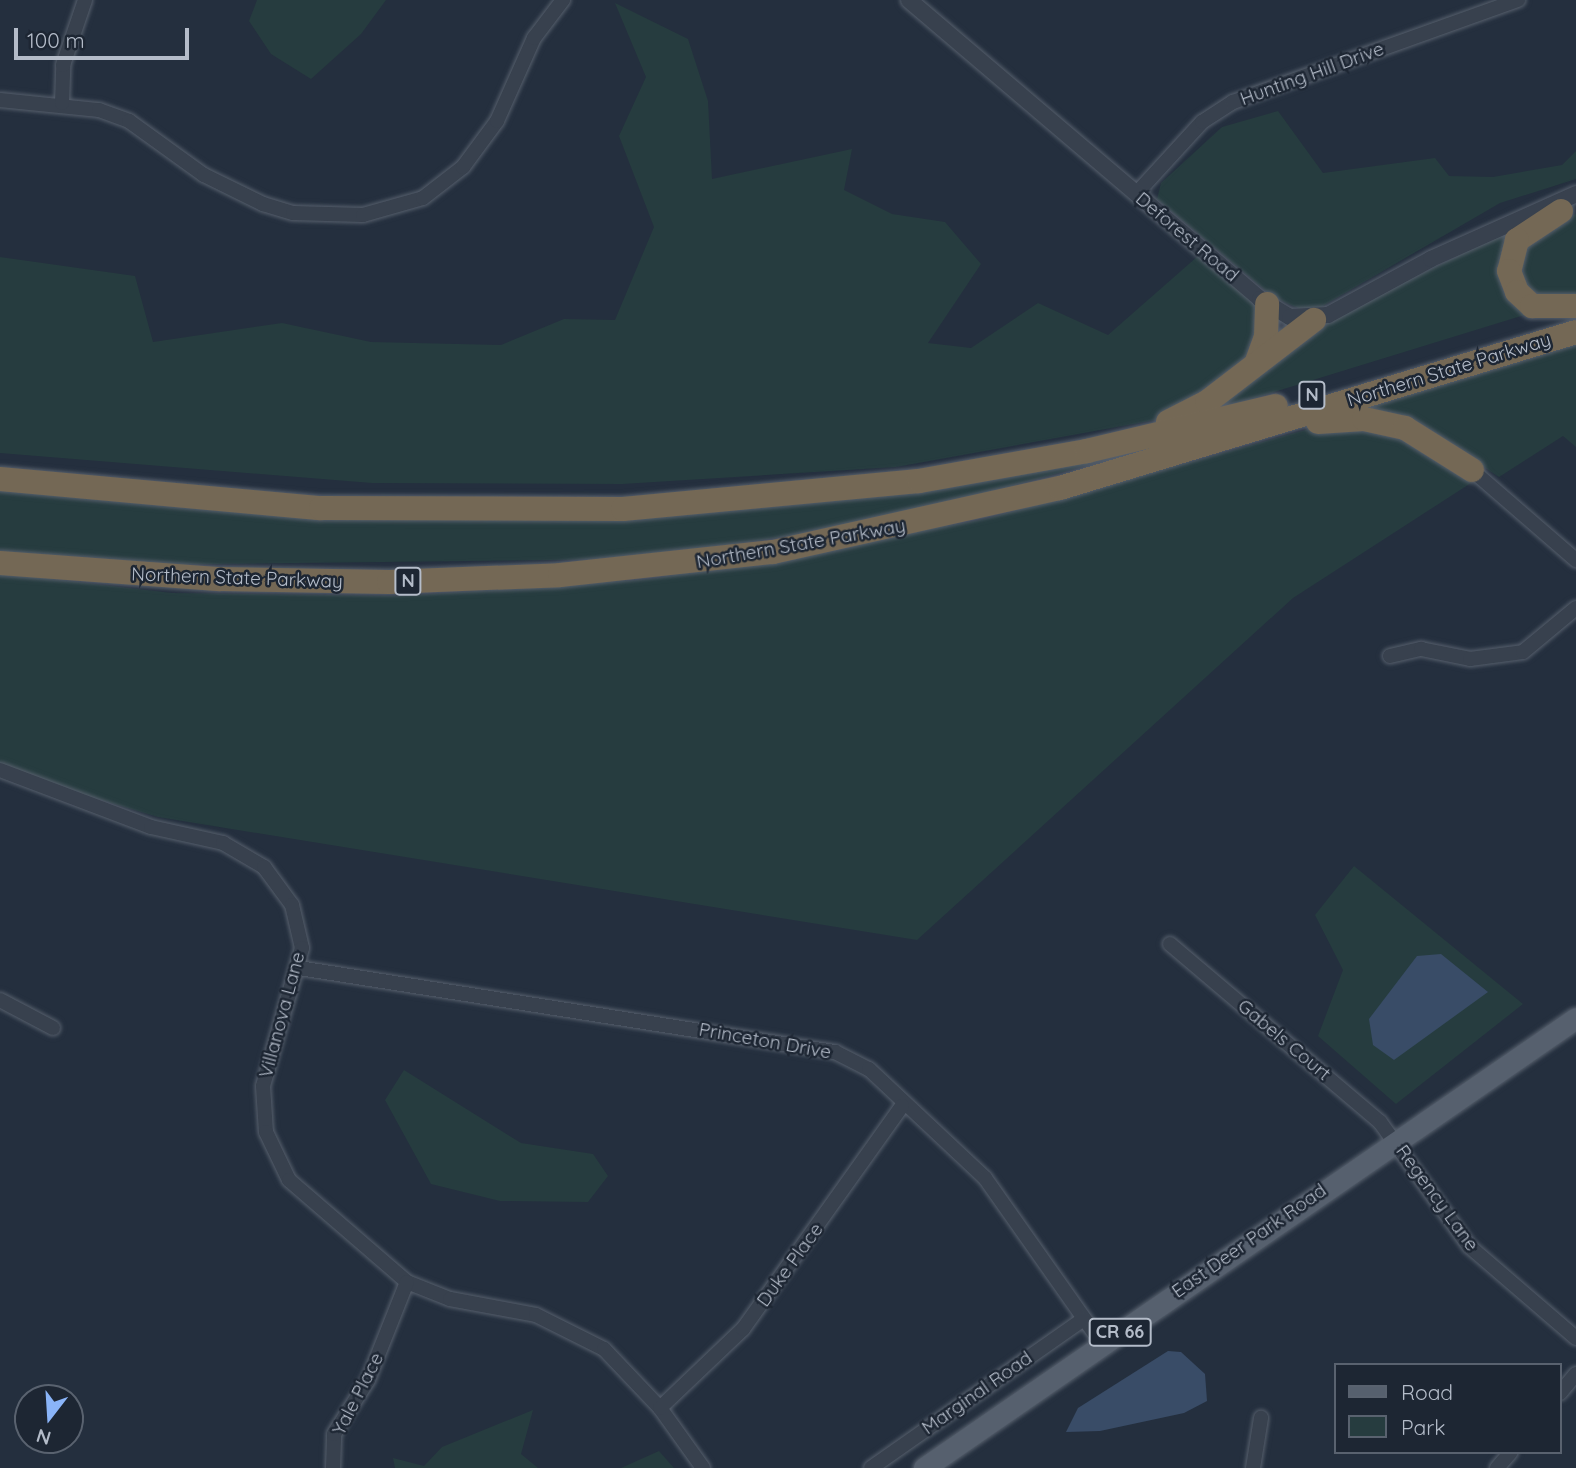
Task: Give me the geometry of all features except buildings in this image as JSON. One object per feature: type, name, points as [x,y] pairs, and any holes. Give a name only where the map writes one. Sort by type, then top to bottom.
[{"type":"highway","points":[[1571,203],[1517,240],[1509,271],[1517,292],[1532,306],[1576,306]]},
{"type":"highway","points":[[1255,367],[1266,337],[1267,304]]},
{"type":"highway","name":"Northern State Parkway","points":[[0,479],[279,505],[536,512],[749,501],[1044,460],[1246,414],[1576,315]]},
{"type":"highway","points":[[1044,460],[1175,421],[1255,367],[1314,320]]},
{"type":"highway","name":"Northern State Parkway","points":[[0,563],[347,582],[646,568],[899,528],[1231,437],[1576,332]]},
{"type":"highway","points":[[1231,437],[1364,419],[1419,434],[1472,470]]},
{"type":"main road","name":"East Deer Park Road","points":[[924,1468],[1394,1139],[1576,1018]]},
{"type":"street","points":[[62,103],[63,65],[85,0]]},
{"type":"street","points":[[0,100],[62,103],[129,121],[204,176],[263,204],[293,213],[363,215],[423,198],[464,167],[497,121],[534,38],[563,0]]},
{"type":"street","name":"Deforest Road","points":[[909,0],[1267,304],[1290,317],[1314,320]]},
{"type":"street","name":"Hunting Hill Drive","points":[[1136,194],[1202,122],[1233,102],[1500,4],[1518,0]]},
{"type":"street","points":[[1502,226],[1571,203]]},
{"type":"street","points":[[1314,320],[1502,226],[1571,203]]},
{"type":"street","points":[[1472,470],[1576,560]]},
{"type":"street","points":[[1390,656],[1421,649],[1470,659],[1523,652],[1576,608]]},
{"type":"street","name":"Villanova Lane","points":[[0,770],[151,827],[243,852],[281,885],[292,905],[302,948],[299,968],[263,1086],[266,1132],[274,1157],[307,1202],[407,1282],[571,1328],[604,1349],[660,1408],[703,1468]]},
{"type":"street","name":"Gabels Court","points":[[1170,944],[1394,1139]]},
{"type":"street","name":"Princeton Drive","points":[[299,968],[835,1052],[869,1069],[902,1106],[1005,1201],[1102,1344]]},
{"type":"street","points":[[0,1000],[52,1028]]},
{"type":"street","name":"Duke Place","points":[[660,1408],[750,1320],[902,1106]]},
{"type":"street","name":"Regency Lane","points":[[1394,1139],[1469,1247],[1576,1338]]},
{"type":"street","name":"Yale Place","points":[[333,1468],[334,1434],[368,1380],[407,1282]]},
{"type":"street","name":"Marginal Road","points":[[871,1468],[1084,1319]]},
{"type":"street","points":[[1562,1391],[1576,1374]]},
{"type":"street","points":[[1253,1468],[1261,1418]]},
{"type":"street","points":[[1497,1468],[1509,1454]]},
{"type":"green space","points":[[257,0],[386,0],[361,34],[311,79],[271,54],[249,21]]},
{"type":"green space","points":[[615,3],[688,39],[708,101],[712,179],[852,149],[844,190],[892,214],[945,222],[981,264],[928,343],[971,348],[1038,303],[1108,335],[1198,256],[1258,306],[1263,327],[1250,360],[1161,419],[896,467],[622,484],[372,483],[0,453],[0,257],[135,276],[153,342],[282,323],[371,342],[501,345],[564,319],[615,320],[654,227],[619,136],[646,77]]},
{"type":"green space","points":[[1278,111],[1323,173],[1435,158],[1449,176],[1493,177],[1562,165],[1576,151],[1576,179],[1500,203],[1321,307],[1300,309],[1273,297],[1157,199],[1161,183],[1222,127]]},
{"type":"green space","points":[[1576,214],[1576,298],[1557,303],[1523,288],[1516,253],[1539,226]]},
{"type":"green space","points":[[1512,229],[1504,250],[1531,313],[1209,412],[1208,407],[1338,315]]},
{"type":"green space","points":[[1576,336],[1576,447],[1563,436],[1499,477],[1417,424],[1357,408]]},
{"type":"green space","points":[[1334,422],[1427,446],[1471,483],[1293,598],[917,940],[158,817],[0,770],[0,573],[172,593],[403,596],[652,579],[985,519]]},
{"type":"green space","points":[[1165,444],[877,523],[635,559],[135,565],[0,552],[0,486],[479,518]]},
{"type":"green space","points":[[1354,866],[1523,1004],[1396,1104],[1318,1036],[1343,970],[1315,915]]},
{"type":"green space","points":[[404,1070],[521,1143],[593,1154],[608,1176],[588,1202],[500,1201],[431,1184],[385,1100]]},
{"type":"green space","points":[[533,1410],[521,1454],[538,1468],[395,1468],[393,1458],[424,1466],[442,1447]]},
{"type":"green space","points":[[659,1451],[674,1468],[621,1468]]},
{"type":"water","points":[[1441,954],[1488,992],[1394,1060],[1373,1045],[1369,1019],[1417,956]]},
{"type":"water","points":[[1168,1351],[1181,1352],[1205,1374],[1207,1401],[1184,1413],[1100,1431],[1066,1432],[1078,1408]]}]
